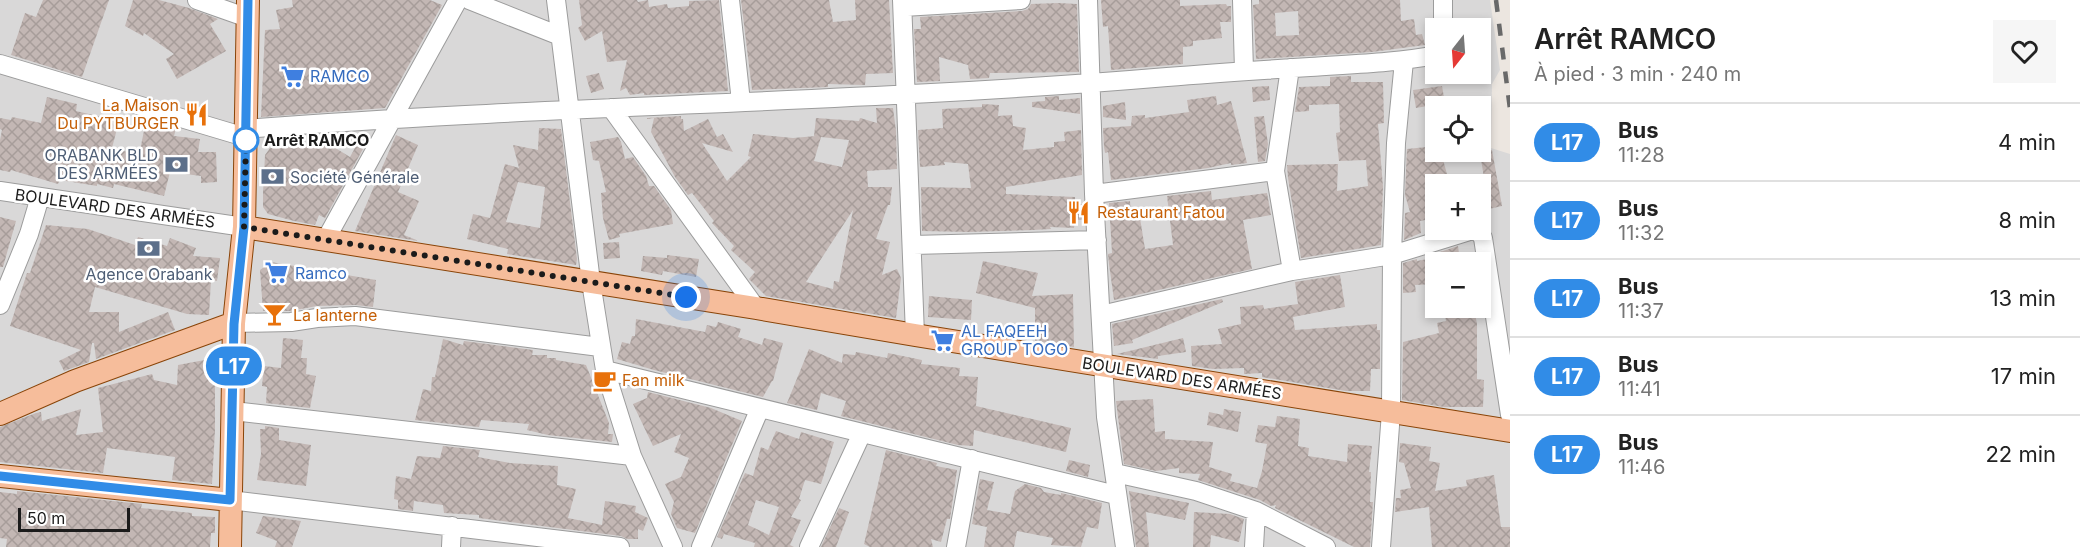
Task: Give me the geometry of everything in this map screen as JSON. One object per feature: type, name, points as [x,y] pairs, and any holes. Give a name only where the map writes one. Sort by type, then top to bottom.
[{"type":"main road","points":[[230,547],[234,324],[244,227],[248,9]]},
{"type":"main road","name":"BOULEVARD DES ARMÉES","points":[[244,227],[1510,431]]},
{"type":"main road","points":[[0,414],[75,381],[234,324]]},
{"type":"main road","points":[[0,476],[230,500]]},
{"type":"street","points":[[197,0],[248,9]]},
{"type":"street","points":[[326,239],[458,0]]},
{"type":"street","points":[[469,0],[560,36]]},
{"type":"street","points":[[556,0],[600,347],[632,456],[673,547]]},
{"type":"street","points":[[730,0],[741,102]]},
{"type":"street","points":[[915,336],[902,4],[1021,0]]},
{"type":"street","points":[[1088,0],[1094,194],[1106,417],[1125,547]]},
{"type":"street","points":[[1242,0],[1244,71]]},
{"type":"street","points":[[1443,0],[1443,18]]},
{"type":"street","points":[[0,64],[245,133],[393,117],[1091,84],[1404,61],[1425,57]]},
{"type":"street","points":[[1381,547],[1391,412],[1392,255],[1396,142],[1404,61]]},
{"type":"street","points":[[1290,68],[1275,171],[1292,272]]},
{"type":"street","points":[[610,108],[756,308]]},
{"type":"street","points":[[1094,194],[1275,171]]},
{"type":"street","name":"BOULEVARD DES ARMÉES","points":[[0,191],[244,227]]},
{"type":"street","points":[[0,305],[29,234],[40,197]]},
{"type":"street","points":[[1101,315],[1292,272],[1392,255],[1473,230],[1481,234],[1510,416]]},
{"type":"street","points":[[913,245],[1097,240]]},
{"type":"street","points":[[234,324],[355,316],[600,347]]},
{"type":"street","points":[[605,370],[1116,495]]},
{"type":"street","points":[[701,547],[760,408]]},
{"type":"street","points":[[233,411],[632,456]]},
{"type":"street","points":[[809,547],[862,434]]},
{"type":"street","points":[[956,547],[972,459]]},
{"type":"street","points":[[1115,473],[1196,491],[1256,511],[1326,547]]},
{"type":"street","points":[[230,500],[620,547]]},
{"type":"street","points":[[1254,547],[1256,511]]},
{"type":"street","points":[[451,547],[452,526]]},
{"type":"shaded area","points":[[0,0],[1490,0],[1500,70],[1492,84],[1491,148],[1510,154],[1510,547],[0,547]]},
{"type":"building","points":[[43,0],[109,0],[82,77],[11,55],[25,13],[36,17]]},
{"type":"building","points":[[133,0],[159,0],[218,19],[210,24],[226,51],[177,79],[166,59],[174,54],[144,33],[143,36],[125,26]]},
{"type":"building","points":[[292,0],[430,0],[442,5],[385,108],[261,117],[265,30],[280,29],[276,10],[293,7]]},
{"type":"building","points":[[579,0],[637,0],[638,2],[648,0],[649,7],[667,4],[668,8],[689,6],[689,1],[719,0],[728,91],[630,95],[626,88],[620,91],[627,60],[607,62],[602,31],[585,41],[578,28],[582,25]]},
{"type":"building","points":[[741,0],[829,0],[833,22],[856,20],[855,0],[889,0],[893,73],[866,74],[865,85],[828,84],[828,87],[752,90]]},
{"type":"building","points":[[1101,0],[1180,0],[1180,6],[1226,4],[1231,6],[1231,22],[1220,22],[1222,38],[1193,41],[1193,46],[1183,47],[1183,64],[1111,70],[1108,26],[1103,27]]},
{"type":"building","points":[[1259,0],[1400,0],[1401,21],[1414,19],[1416,35],[1422,34],[1425,45],[1372,52],[1256,59],[1253,5],[1259,4]],"holes":[[[1298,11],[1299,35],[1276,36],[1275,13]]]},
{"type":"building","points":[[1031,4],[1077,4],[1079,72],[990,73],[989,78],[970,79],[968,65],[939,57],[940,81],[917,82],[914,29],[921,29],[920,17],[1022,11],[1028,9]]},
{"type":"building","points":[[599,73],[604,89],[591,93],[586,76]]},
{"type":"building","points":[[1351,76],[1351,82],[1383,82],[1384,123],[1378,124],[1383,187],[1381,245],[1301,258],[1287,165],[1338,164],[1337,191],[1368,186],[1366,160],[1339,161],[1336,133],[1340,132],[1339,104],[1309,105],[1309,111],[1295,112],[1299,87],[1330,86],[1330,77]]},
{"type":"building","points":[[1269,86],[1270,100],[1253,102],[1252,87]]},
{"type":"building","points":[[1442,86],[1444,96],[1425,96],[1425,106],[1416,108],[1413,90]]},
{"type":"building","points":[[1059,96],[1059,100],[1080,98],[1080,114],[1032,107],[1032,102],[1045,101],[1045,97]]},
{"type":"building","points":[[1216,96],[1217,105],[1231,101],[1247,163],[1231,165],[1231,163],[1111,180],[1108,152],[1105,153],[1104,147],[1103,128],[1131,126],[1132,116],[1145,115],[1145,118],[1189,112],[1187,100]]},
{"type":"building","points":[[47,97],[77,104],[76,111],[119,121],[112,148],[139,155],[146,121],[176,128],[174,136],[200,139],[198,152],[216,152],[217,182],[201,183],[201,176],[170,172],[164,196],[114,184],[113,188],[60,180],[58,184],[11,170],[10,172],[0,170],[2,130],[0,129],[0,118],[11,120],[12,117],[41,123]]},
{"type":"building","points":[[1125,102],[1126,120],[1103,117],[1103,106]]},
{"type":"building","points":[[982,104],[999,105],[998,116],[1012,115],[1013,126],[1026,128],[1023,150],[1054,147],[1054,142],[1065,141],[1064,132],[1081,130],[1082,175],[1006,187],[1006,194],[1075,197],[1075,204],[1083,204],[1084,220],[1075,220],[1074,228],[1050,227],[1051,229],[969,232],[922,231],[921,187],[971,188],[968,164],[944,162],[945,165],[920,167],[918,130],[943,128],[942,109],[982,107]]},
{"type":"building","points":[[876,108],[893,108],[897,169],[867,171],[868,187],[892,187],[890,205],[888,205],[876,239],[890,242],[882,275],[897,269],[901,278],[896,318],[766,296],[749,279],[755,272],[731,250],[734,246],[712,223],[714,221],[692,193],[688,195],[675,177],[651,132],[654,118],[647,118],[681,116],[684,131],[708,119],[717,137],[723,134],[733,152],[702,143],[727,181],[751,157],[748,156],[753,134],[793,138],[816,136],[814,136],[816,118],[859,121],[860,118],[877,123]],"holes":[[[821,137],[849,140],[842,167],[814,161]],[[853,210],[839,282],[834,281],[833,289],[806,282]]]},
{"type":"building","points":[[1264,116],[1268,144],[1265,161],[1258,162],[1254,117]]},
{"type":"building","points":[[539,128],[561,129],[576,265],[507,254],[508,249],[467,239],[473,214],[490,218],[505,164],[519,168],[513,145],[538,150]],"holes":[[[518,182],[545,187],[540,228],[506,222]]]},
{"type":"building","points":[[396,135],[418,145],[398,192],[419,201],[404,235],[419,241],[355,231]]},
{"type":"building","points":[[618,137],[625,159],[633,157],[646,176],[649,186],[654,186],[671,210],[673,224],[619,234],[620,237],[609,240],[603,218],[601,193],[606,192],[599,161],[593,160],[590,142]]},
{"type":"building","points":[[332,146],[350,157],[356,146],[363,149],[325,218],[319,215],[315,225],[268,214],[263,207],[263,193],[265,155],[270,148]]},
{"type":"building","points":[[1407,147],[1407,149],[1425,147],[1425,162],[1444,162],[1447,174],[1425,174],[1425,220],[1420,221],[1421,233],[1404,240],[1405,213],[1410,212],[1405,195]]},
{"type":"building","points":[[1491,150],[1502,206],[1491,209],[1491,174],[1483,174],[1481,162],[1491,162]]},
{"type":"building","points":[[1211,191],[1212,200],[1267,193],[1271,215],[1243,220],[1252,269],[1114,300],[1108,254],[1112,253],[1109,203],[1130,201],[1131,213],[1139,212],[1145,249],[1173,245],[1167,196]]},
{"type":"building","points":[[0,217],[16,221],[3,267],[0,267]]},
{"type":"building","points":[[46,225],[88,229],[135,245],[138,237],[167,246],[170,238],[196,248],[193,256],[220,258],[217,281],[211,280],[209,315],[187,314],[95,287],[89,312],[119,312],[119,332],[168,312],[175,330],[96,359],[94,343],[92,343],[89,362],[64,371],[59,361],[81,350],[10,326]]},
{"type":"building","points":[[619,242],[620,258],[604,259],[603,243]]},
{"type":"building","points":[[1458,246],[1459,252],[1440,252]]},
{"type":"building","points":[[667,255],[699,259],[696,277],[663,271],[662,275],[641,271],[643,256],[667,258]]},
{"type":"building","points":[[1417,259],[1417,261],[1425,260],[1425,285],[1415,285],[1416,292],[1403,293],[1403,263]]},
{"type":"building","points":[[983,261],[1038,273],[1032,296],[1073,294],[1074,347],[1035,341],[1035,308],[976,293]]},
{"type":"building","points":[[271,262],[376,280],[373,307],[317,306],[290,311],[263,311],[260,270]]},
{"type":"building","points":[[1340,275],[1345,307],[1293,317],[1295,330],[1377,324],[1377,330],[1380,330],[1380,369],[1371,369],[1370,391],[1346,391],[1262,377],[1262,373],[1244,374],[1244,368],[1213,369],[1192,366],[1191,346],[1222,344],[1218,329],[1241,324],[1240,307],[1263,305],[1264,309],[1298,304],[1295,282]]},
{"type":"building","points":[[929,296],[972,300],[971,320],[928,317]]},
{"type":"building","points":[[1222,299],[1223,302],[1132,340],[1133,343],[1114,346],[1112,324]]},
{"type":"building","points":[[1446,318],[1476,318],[1477,379],[1484,380],[1483,407],[1444,407],[1402,400],[1403,342],[1439,333],[1437,323],[1446,321]]},
{"type":"building","points":[[636,319],[705,332],[707,325],[716,327],[718,322],[741,329],[738,337],[762,345],[764,338],[783,343],[773,381],[763,397],[617,359],[622,342],[630,344],[632,336],[635,336]]},
{"type":"building","points":[[283,338],[303,340],[301,358],[307,358],[306,374],[316,376],[310,408],[266,403],[267,387],[262,386],[264,366],[281,368]]},
{"type":"building","points":[[1183,338],[1186,352],[1158,356],[1158,359],[1117,354]]},
{"type":"building","points":[[443,339],[463,345],[464,341],[533,350],[532,355],[547,355],[547,358],[586,365],[609,423],[608,434],[613,434],[612,442],[548,435],[527,430],[529,424],[481,420],[479,427],[415,420],[423,389],[431,391],[432,377],[435,377]]},
{"type":"building","points":[[809,349],[842,363],[843,354],[855,355],[856,352],[887,358],[888,353],[922,360],[921,364],[960,368],[959,376],[978,377],[976,406],[1071,428],[1066,452],[974,430],[973,446],[958,445],[841,416],[846,401],[821,393],[817,410],[787,403]]},
{"type":"building","points":[[215,358],[212,484],[172,480],[175,457],[107,448],[103,473],[0,462],[0,427],[36,413],[41,412],[42,421],[81,409],[76,435],[103,432],[98,388],[152,374],[154,380],[177,385],[178,365]]},
{"type":"building","points":[[648,392],[711,408],[742,421],[695,533],[677,528],[671,514],[674,502],[665,484],[681,477],[689,458],[674,452],[681,434],[653,446],[633,404],[647,398]]},
{"type":"building","points":[[1153,399],[1155,432],[1165,431],[1165,439],[1213,442],[1209,467],[1232,474],[1230,481],[1257,488],[1267,444],[1255,442],[1258,425],[1275,427],[1277,416],[1300,419],[1298,446],[1309,448],[1308,456],[1347,462],[1348,444],[1372,446],[1369,472],[1371,472],[1370,502],[1373,502],[1370,547],[1354,547],[1275,508],[1276,505],[1271,506],[1260,500],[1198,480],[1200,474],[1179,473],[1179,468],[1156,471],[1124,464],[1116,401]]},
{"type":"building","points":[[1224,409],[1241,412],[1238,432],[1207,425],[1209,412],[1223,415]]},
{"type":"building","points":[[265,426],[279,428],[279,440],[311,445],[306,486],[257,480],[261,454],[260,429],[265,429]]},
{"type":"building","points":[[776,431],[799,439],[801,432],[834,442],[821,484],[805,480],[799,499],[801,500],[791,517],[801,520],[790,545],[794,547],[754,547],[755,543],[724,534],[722,539],[717,537],[745,473],[753,476],[761,447],[768,450]],"holes":[[[756,500],[779,507],[769,535],[748,525]]]},
{"type":"building","points":[[1400,443],[1431,447],[1429,461],[1440,463],[1435,491],[1467,486],[1466,480],[1494,475],[1501,527],[1510,527],[1510,547],[1432,547],[1429,507],[1395,512],[1396,498],[1401,498],[1400,490],[1411,488],[1404,463],[1399,462]]},
{"type":"building","points":[[443,446],[480,450],[478,457],[510,463],[558,466],[557,485],[576,489],[568,518],[602,525],[605,501],[636,506],[635,512],[648,518],[643,531],[638,529],[638,539],[627,539],[621,536],[479,518],[479,515],[444,513],[443,505],[414,501],[413,511],[398,509],[398,500],[394,499],[396,476],[411,479],[417,456],[440,458]]},
{"type":"building","points":[[886,450],[937,463],[936,466],[957,470],[950,519],[947,519],[941,542],[931,539],[933,547],[870,547],[864,544]]},
{"type":"building","points":[[1069,460],[1090,465],[1088,477],[1066,471]]},
{"type":"building","points":[[980,479],[994,482],[987,510],[1010,514],[1015,491],[1025,484],[1041,488],[1044,492],[1061,495],[1061,493],[1102,503],[1098,529],[1087,527],[1081,547],[1051,545],[1053,538],[1017,531],[1014,547],[984,547],[987,527],[972,524]]},
{"type":"building","points":[[17,491],[142,504],[141,508],[215,517],[215,533],[211,533],[210,547],[6,547],[7,539],[0,538],[0,492],[17,494]]},
{"type":"building","points":[[1129,491],[1189,503],[1185,520],[1146,512],[1149,547],[1136,547]]},
{"type":"building","points":[[839,508],[849,512],[836,547],[821,547]]},
{"type":"building","points":[[1194,512],[1230,514],[1244,519],[1239,542],[1211,535],[1210,547],[1193,547]]},
{"type":"building","points":[[263,516],[301,521],[292,547],[275,547],[277,541],[256,533]]},
{"type":"railway","points":[[1496,0],[1510,109]]},
{"type":"bus line","name":"L17","points":[[0,476],[230,500],[234,324],[244,227],[248,0]]},
{"type":"place","name":"RAMCO","points":[[292,76]]},
{"type":"place","name":"La Maison Du PYTBURGER","points":[[197,114]]},
{"type":"place","name":"Arrêt RAMCO","points":[[246,140]]},
{"type":"place","name":"ORABANK BLD DES ARMÉES","points":[[176,164]]},
{"type":"place","name":"Société Générale","points":[[272,177]]},
{"type":"place","name":"Restaurant Fatou","points":[[1079,212]]},
{"type":"place","name":"Agence Orabank","points":[[149,249]]},
{"type":"place","name":"Ramco","points":[[277,273]]},
{"type":"place","name":"La lanterne","points":[[275,315]]},
{"type":"place","name":"AL FAQEEH GROUP TOGO","points":[[943,340]]},
{"type":"place","name":"Fan milk","points":[[604,380]]},
{"type":"route","points":[[246,140],[244,227],[686,297]]}]
